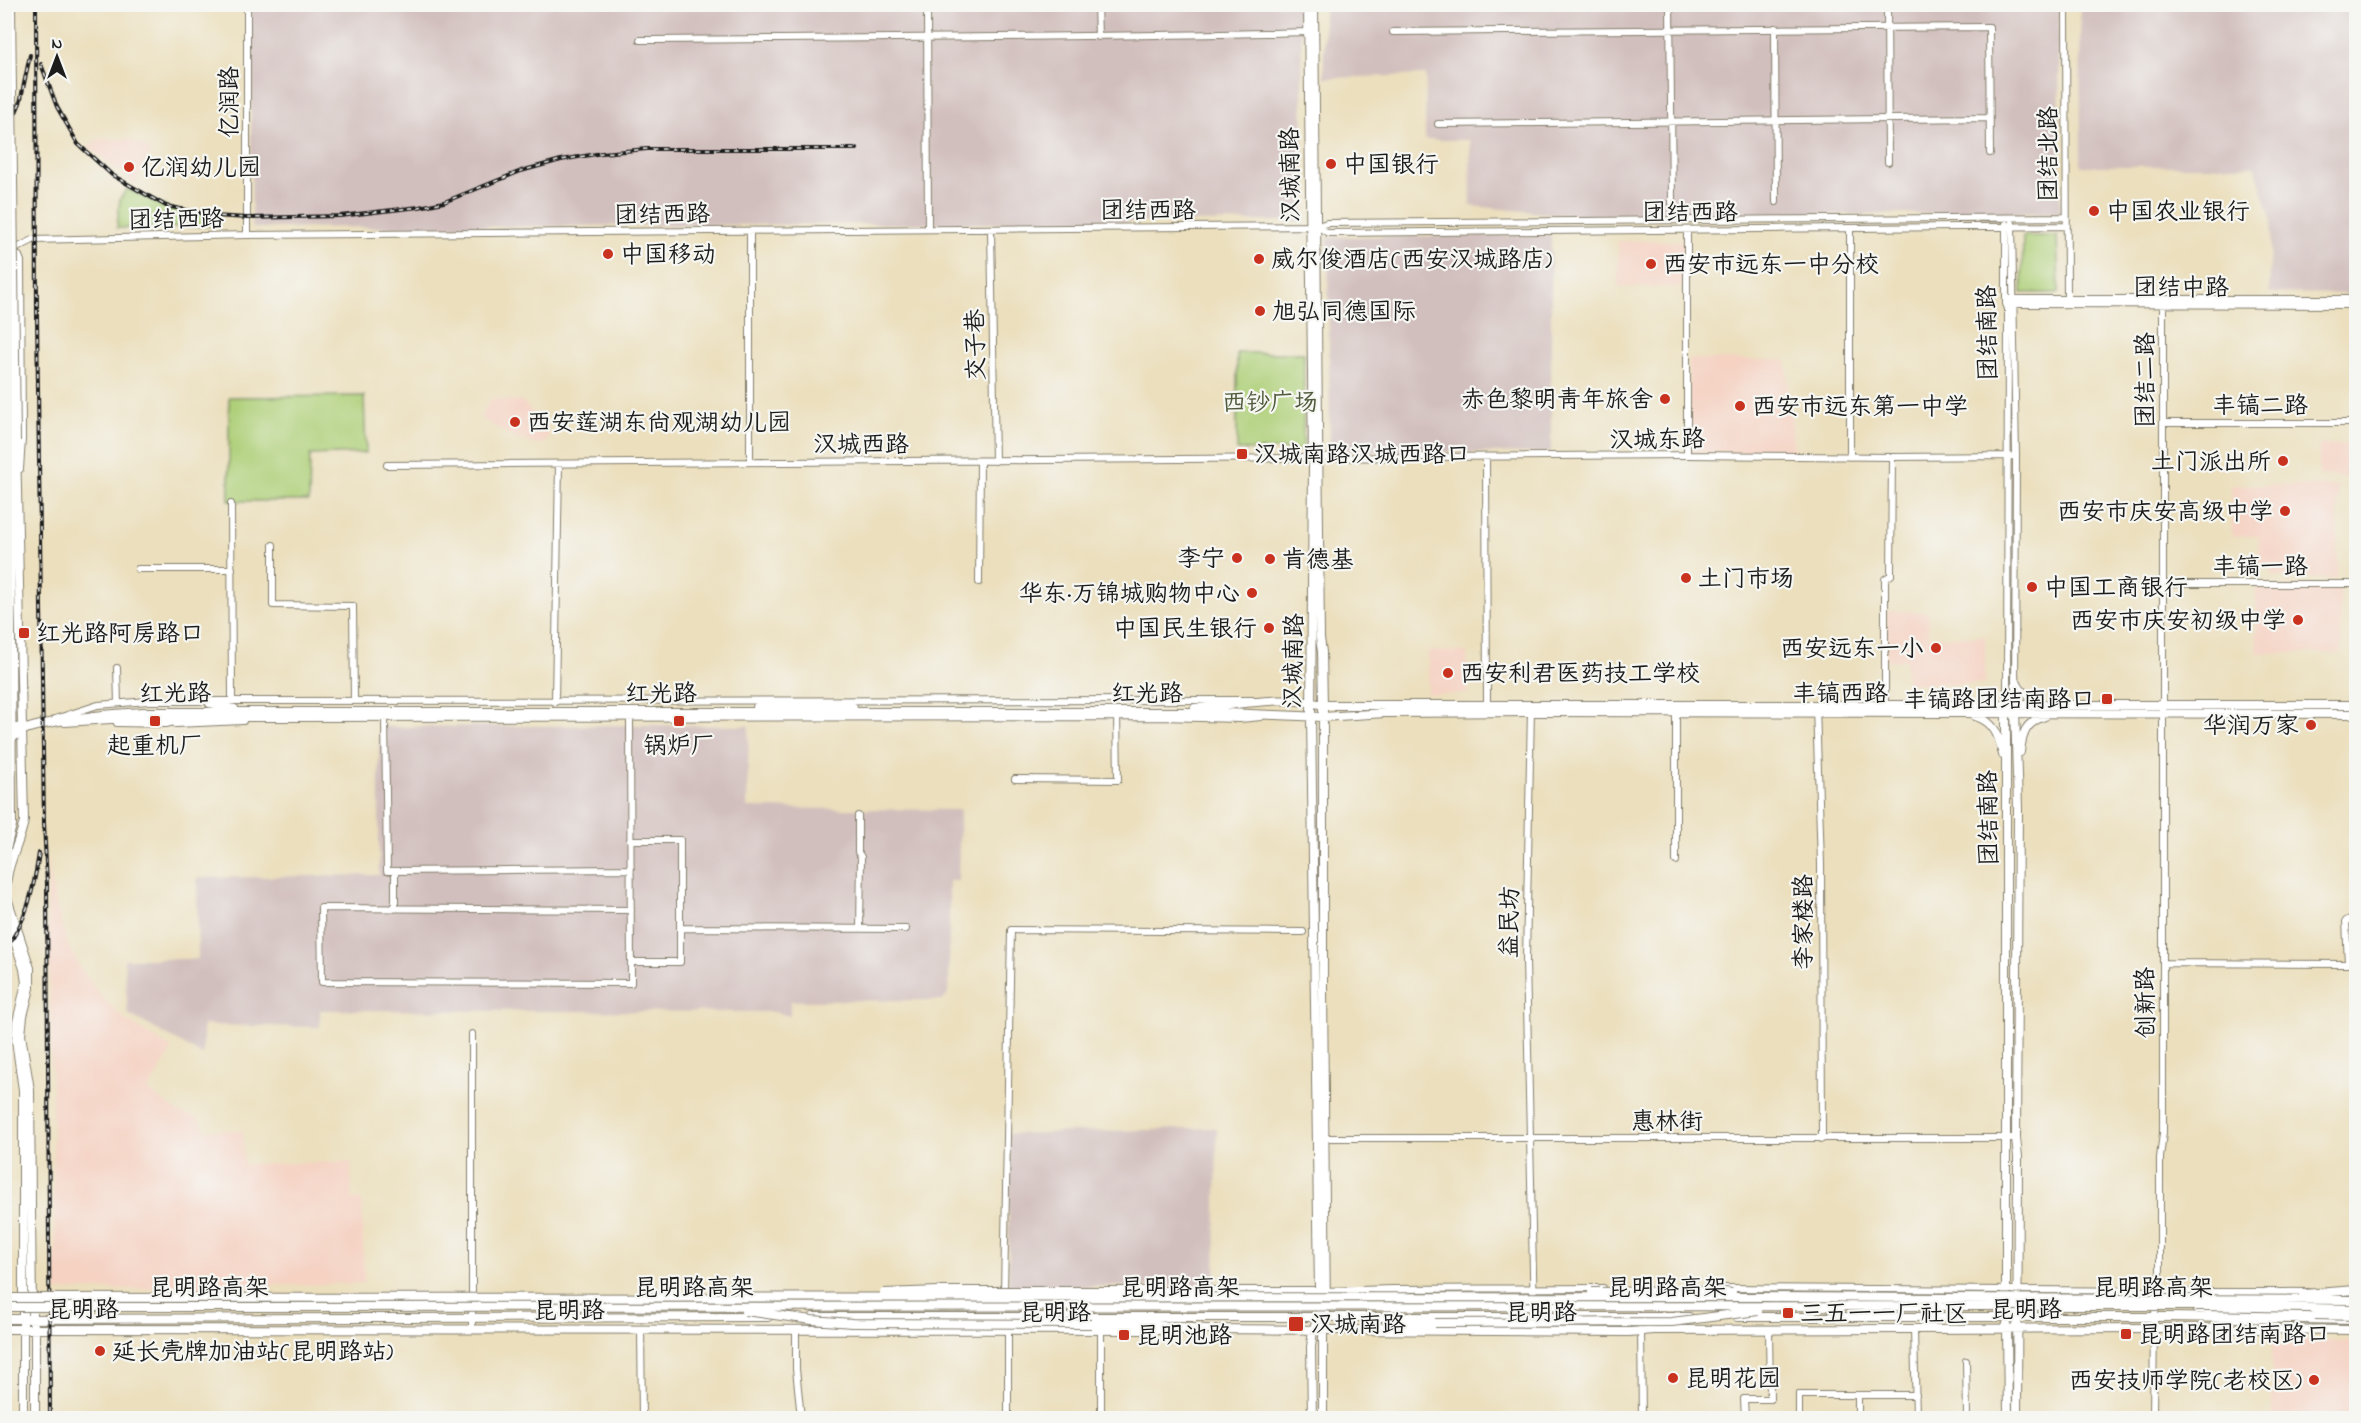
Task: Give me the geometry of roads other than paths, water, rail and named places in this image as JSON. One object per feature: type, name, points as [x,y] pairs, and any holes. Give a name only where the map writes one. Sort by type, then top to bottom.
[{"type":"highway","points":[[849,1298],[898,1292],[938,1291],[1323,1291]]},
{"type":"highway","points":[[1377,1291],[1405,1294],[1716,1291],[1762,1298]]},
{"type":"highway","points":[[2230,1298],[2262,1294],[2354,1291]]},
{"type":"highway","name":"昆明路高架","points":[[4,1298],[2230,1298],[2356,1300]]},
{"type":"highway","points":[[715,1306],[812,1320],[852,1323],[1145,1324],[1206,1329]]},
{"type":"highway","points":[[2170,1306],[2248,1314],[2354,1319]]},
{"type":"highway","name":"昆明路高架","points":[[4,1307],[2170,1306],[2356,1309]]},
{"type":"highway","points":[[1371,1329],[1416,1323],[1672,1322],[1704,1320],[1785,1307]]},
{"type":"main road","points":[[11,4],[13,441]]},
{"type":"main road","name":"汉城南路","points":[[1308,4],[1311,32],[1314,226],[1315,458],[1311,716],[1322,1138]]},
{"type":"main road","name":"汉城南路","points":[[1311,32],[1314,4]]},
{"type":"main road","points":[[4,39],[24,821],[7,874],[6,895],[30,968],[30,988],[21,1035],[30,1090],[35,1419]]},
{"type":"main road","name":"汉城南路","points":[[1315,458],[1323,705],[1322,1317]]},
{"type":"main road","points":[[4,857],[12,825],[8,732],[14,494]]},
{"type":"main road","name":"红光路","points":[[8,732],[121,709],[234,704],[1197,708],[1270,701],[1311,702],[1323,705]]},
{"type":"main road","name":"丰镐西路","points":[[1323,705],[1487,706],[1676,713],[1885,706],[2012,708],[2057,705],[2356,714]]},
{"type":"main road","name":"丰镐西路","points":[[2012,708],[2061,714],[2162,709],[2356,705]]},
{"type":"main road","name":"丰镐西路","points":[[1323,717],[1531,709],[1816,709],[2006,714],[2012,708]]},
{"type":"main road","name":"团结南路","points":[[2008,1419],[2006,1157],[2012,1138],[2017,774],[2012,708]]},
{"type":"main road","name":"红光路","points":[[55,721],[123,713],[243,712],[385,715],[1240,713],[1323,717]]},
{"type":"main road","points":[[1959,713],[1979,717],[1995,729],[2007,773]]},
{"type":"main road","name":"团结南路","points":[[2006,714],[2012,1138],[2018,1157],[2017,1419]]},
{"type":"main road","points":[[2017,774],[2022,739],[2026,728],[2037,719],[2061,714]]},
{"type":"main road","points":[[8,741],[21,728]]},
{"type":"main road","points":[[4,908],[24,969],[26,983],[17,1022],[16,1040],[23,1090],[24,1419]]},
{"type":"main road","name":"昆明路","points":[[4,1319],[1534,1316],[2354,1319]]},
{"type":"main road","points":[[1312,1419],[1311,1347],[1313,1330],[1322,1317]]},
{"type":"main road","points":[[1322,1317],[1323,1419]]},
{"type":"main road","name":"昆明路","points":[[4,1329],[1101,1331],[1371,1329],[1419,1332],[1914,1328],[2356,1330]]},
{"type":"main road","points":[[23,1377],[35,1377]]},
{"type":"street","name":"亿润路","points":[[247,4],[247,236]]},
{"type":"street","points":[[927,4],[928,229]]},
{"type":"street","points":[[1098,4],[1098,37]]},
{"type":"street","points":[[1670,4],[1672,203]]},
{"type":"street","points":[[1887,4],[1888,162]]},
{"type":"street","name":"团结北路","points":[[2066,4],[2067,301]]},
{"type":"street","points":[[1393,32],[1989,27],[1990,153]]},
{"type":"street","points":[[1775,28],[1776,202]]},
{"type":"street","points":[[640,40],[1098,37],[1311,32]]},
{"type":"street","points":[[1438,124],[1989,118]]},
{"type":"street","name":"团结西路","points":[[15,255],[17,248],[33,240],[247,236],[2066,217]]},
{"type":"street","name":"团结南路","points":[[2008,218],[2016,671],[2012,708]]},
{"type":"street","name":"团结西路","points":[[1314,226],[1328,233],[2066,226]]},
{"type":"street","name":"交子巷","points":[[991,229],[995,460]]},
{"type":"street","points":[[1850,229],[1850,457]]},
{"type":"street","points":[[1687,230],[1687,455]]},
{"type":"street","points":[[750,231],[750,462]]},
{"type":"street","points":[[4,255],[19,256],[21,267],[22,439],[14,494]]},
{"type":"street","name":"团结中路","points":[[2163,302],[2356,299]]},
{"type":"street","name":"团结中路","points":[[2009,302],[2356,305]]},
{"type":"street","name":"团结二路","points":[[2162,709],[2163,302]]},
{"type":"street","name":"丰镐二路","points":[[2164,423],[2356,423]]},
{"type":"street","points":[[4,450],[14,494]]},
{"type":"street","name":"汉城东路","points":[[1299,459],[1687,455],[2012,456]]},
{"type":"street","name":"团结南路","points":[[2012,456],[2012,708]]},
{"type":"street","points":[[1885,706],[1885,579],[1891,575],[1893,457]]},
{"type":"street","points":[[1486,458],[1487,706]]},
{"type":"street","name":"汉城西路","points":[[387,465],[1299,459]]},
{"type":"street","points":[[979,582],[980,461]]},
{"type":"street","points":[[555,702],[559,464]]},
{"type":"street","points":[[231,504],[234,704]]},
{"type":"street","points":[[273,545],[273,605],[353,606],[354,701]]},
{"type":"street","points":[[138,569],[232,568]]},
{"type":"street","name":"丰镐一路","points":[[2163,584],[2356,584]]},
{"type":"street","points":[[117,668],[118,703]]},
{"type":"street","points":[[2016,671],[2018,682],[2027,695],[2039,702],[2057,705]]},
{"type":"street","points":[[55,721],[98,705],[191,700],[234,704],[354,701],[1244,699],[1270,701]]},
{"type":"street","name":"益民坊","points":[[1531,709],[1526,960],[1534,1316]]},
{"type":"street","name":"李家楼路","points":[[1816,709],[1821,864],[1822,1139]]},
{"type":"street","name":"创新路","points":[[2153,1419],[2154,1317],[2160,1292],[2160,1158],[2163,1110],[2162,709]]},
{"type":"street","points":[[198,718],[243,712]]},
{"type":"street","points":[[1676,713],[1676,861]]},
{"type":"street","points":[[92,722],[141,718],[385,715],[387,871],[631,869]]},
{"type":"street","points":[[630,715],[630,840],[631,869],[631,910],[631,983],[322,982],[321,908],[631,910]]},
{"type":"street","points":[[1015,779],[1118,780],[1118,715]]},
{"type":"street","points":[[166,724],[191,718]]},
{"type":"street","points":[[55,721],[166,724],[231,723],[263,718]]},
{"type":"street","points":[[858,816],[858,852],[861,857],[860,929]]},
{"type":"street","points":[[630,840],[680,840],[680,962],[631,962]]},
{"type":"street","points":[[395,871],[395,909]]},
{"type":"street","points":[[2163,963],[2348,964],[2346,921],[2356,916]]},
{"type":"street","points":[[680,928],[906,929]]},
{"type":"street","points":[[1009,1317],[1004,1292],[1011,930],[1303,932]]},
{"type":"street","points":[[472,1034],[472,1329]]},
{"type":"street","name":"惠林街","points":[[1322,1138],[2012,1138]]},
{"type":"street","name":"昆明路","points":[[1323,1291],[1377,1291],[1393,1288],[1533,1288],[2354,1291]]},
{"type":"street","points":[[2354,1291],[2354,1319]]},
{"type":"street","points":[[1641,1317],[1642,1419]]},
{"type":"street","points":[[1914,1328],[1916,1419]]},
{"type":"street","points":[[641,1329],[642,1419]]},
{"type":"street","points":[[1745,1419],[1744,1399],[1770,1399],[1769,1329]]},
{"type":"street","points":[[796,1330],[796,1369],[801,1419]]},
{"type":"street","points":[[1008,1331],[1008,1419]]},
{"type":"street","points":[[1101,1331],[1101,1419]]},
{"type":"street","points":[[1966,1361],[1967,1419]]},
{"type":"street","points":[[1799,1419],[1799,1395],[1916,1395]]},
{"type":"street","points":[[1858,1395],[1858,1419]]},
{"type":"railway","points":[[36,4],[37,317],[44,823],[47,884],[50,1418]]},
{"type":"railway","points":[[4,140],[20,103],[30,55]]},
{"type":"railway","points":[[41,64],[57,107],[78,144],[112,175],[166,206],[215,216],[247,218],[340,216],[419,207],[444,202],[521,171],[561,160],[602,153],[647,149],[857,149]]},
{"type":"railway","points":[[4,950],[24,916],[32,892],[39,853]]},
{"type":"place","name":"中国银行","points":[[1331,164]]},
{"type":"place","name":"亿润幼儿园","points":[[129,167]]},
{"type":"place","name":"中国农业银行","points":[[2094,211]]},
{"type":"place","name":"中国移动","points":[[608,254]]},
{"type":"place","name":"威尔俊酒店(西安汉城路店)","points":[[1259,259]]},
{"type":"place","name":"西安市远东一中分校","points":[[1651,264]]},
{"type":"place","name":"旭弘同德国际","points":[[1260,311]]},
{"type":"place","name":"赤色黎明青年旅舍","points":[[1665,399]]},
{"type":"place","name":"西安市远东第一中学","points":[[1740,406]]},
{"type":"place","name":"西安莲湖东尚观湖幼儿园","points":[[515,422]]},
{"type":"place","name":"汉城南路汉城西路口","points":[[1242,454]]},
{"type":"place","name":"土门派出所","points":[[2283,461]]},
{"type":"place","name":"西安市庆安高级中学","points":[[2285,511]]},
{"type":"place","name":"李宁","points":[[1237,558]]},
{"type":"place","name":"肯德基","points":[[1270,559]]},
{"type":"place","name":"土门市场","points":[[1686,578]]},
{"type":"place","name":"中国工商银行","points":[[2032,587]]},
{"type":"place","name":"华东·万锦城购物中心","points":[[1252,593]]},
{"type":"place","name":"西安市庆安初级中学","points":[[2298,620]]},
{"type":"place","name":"中国民生银行","points":[[1269,628]]},
{"type":"place","name":"红光路阿房路口","points":[[24,633]]},
{"type":"place","name":"西安远东一小","points":[[1936,648]]},
{"type":"place","name":"西安利君医药技工学校","points":[[1448,673]]},
{"type":"place","name":"丰镐路团结南路口","points":[[2107,699]]},
{"type":"place","name":"起重机厂","points":[[155,721]]},
{"type":"place","name":"锅炉厂","points":[[679,721]]},
{"type":"place","name":"华润万家","points":[[2311,725]]},
{"type":"place","name":"三五一一厂社区","points":[[1788,1313]]},
{"type":"place","name":"汉城南路","points":[[1296,1324]]},
{"type":"place","name":"昆明路团结南路口","points":[[2126,1334]]},
{"type":"place","name":"昆明池路","points":[[1124,1335]]},
{"type":"place","name":"延长壳牌加油站(昆明路站)","points":[[100,1351]]},
{"type":"place","name":"昆明花园","points":[[1673,1378]]},
{"type":"place","name":"西安技师学院(老校区)","points":[[2314,1380]]},
{"type":"park label","name":"西钞广场","points":[[1270,402]]}]
